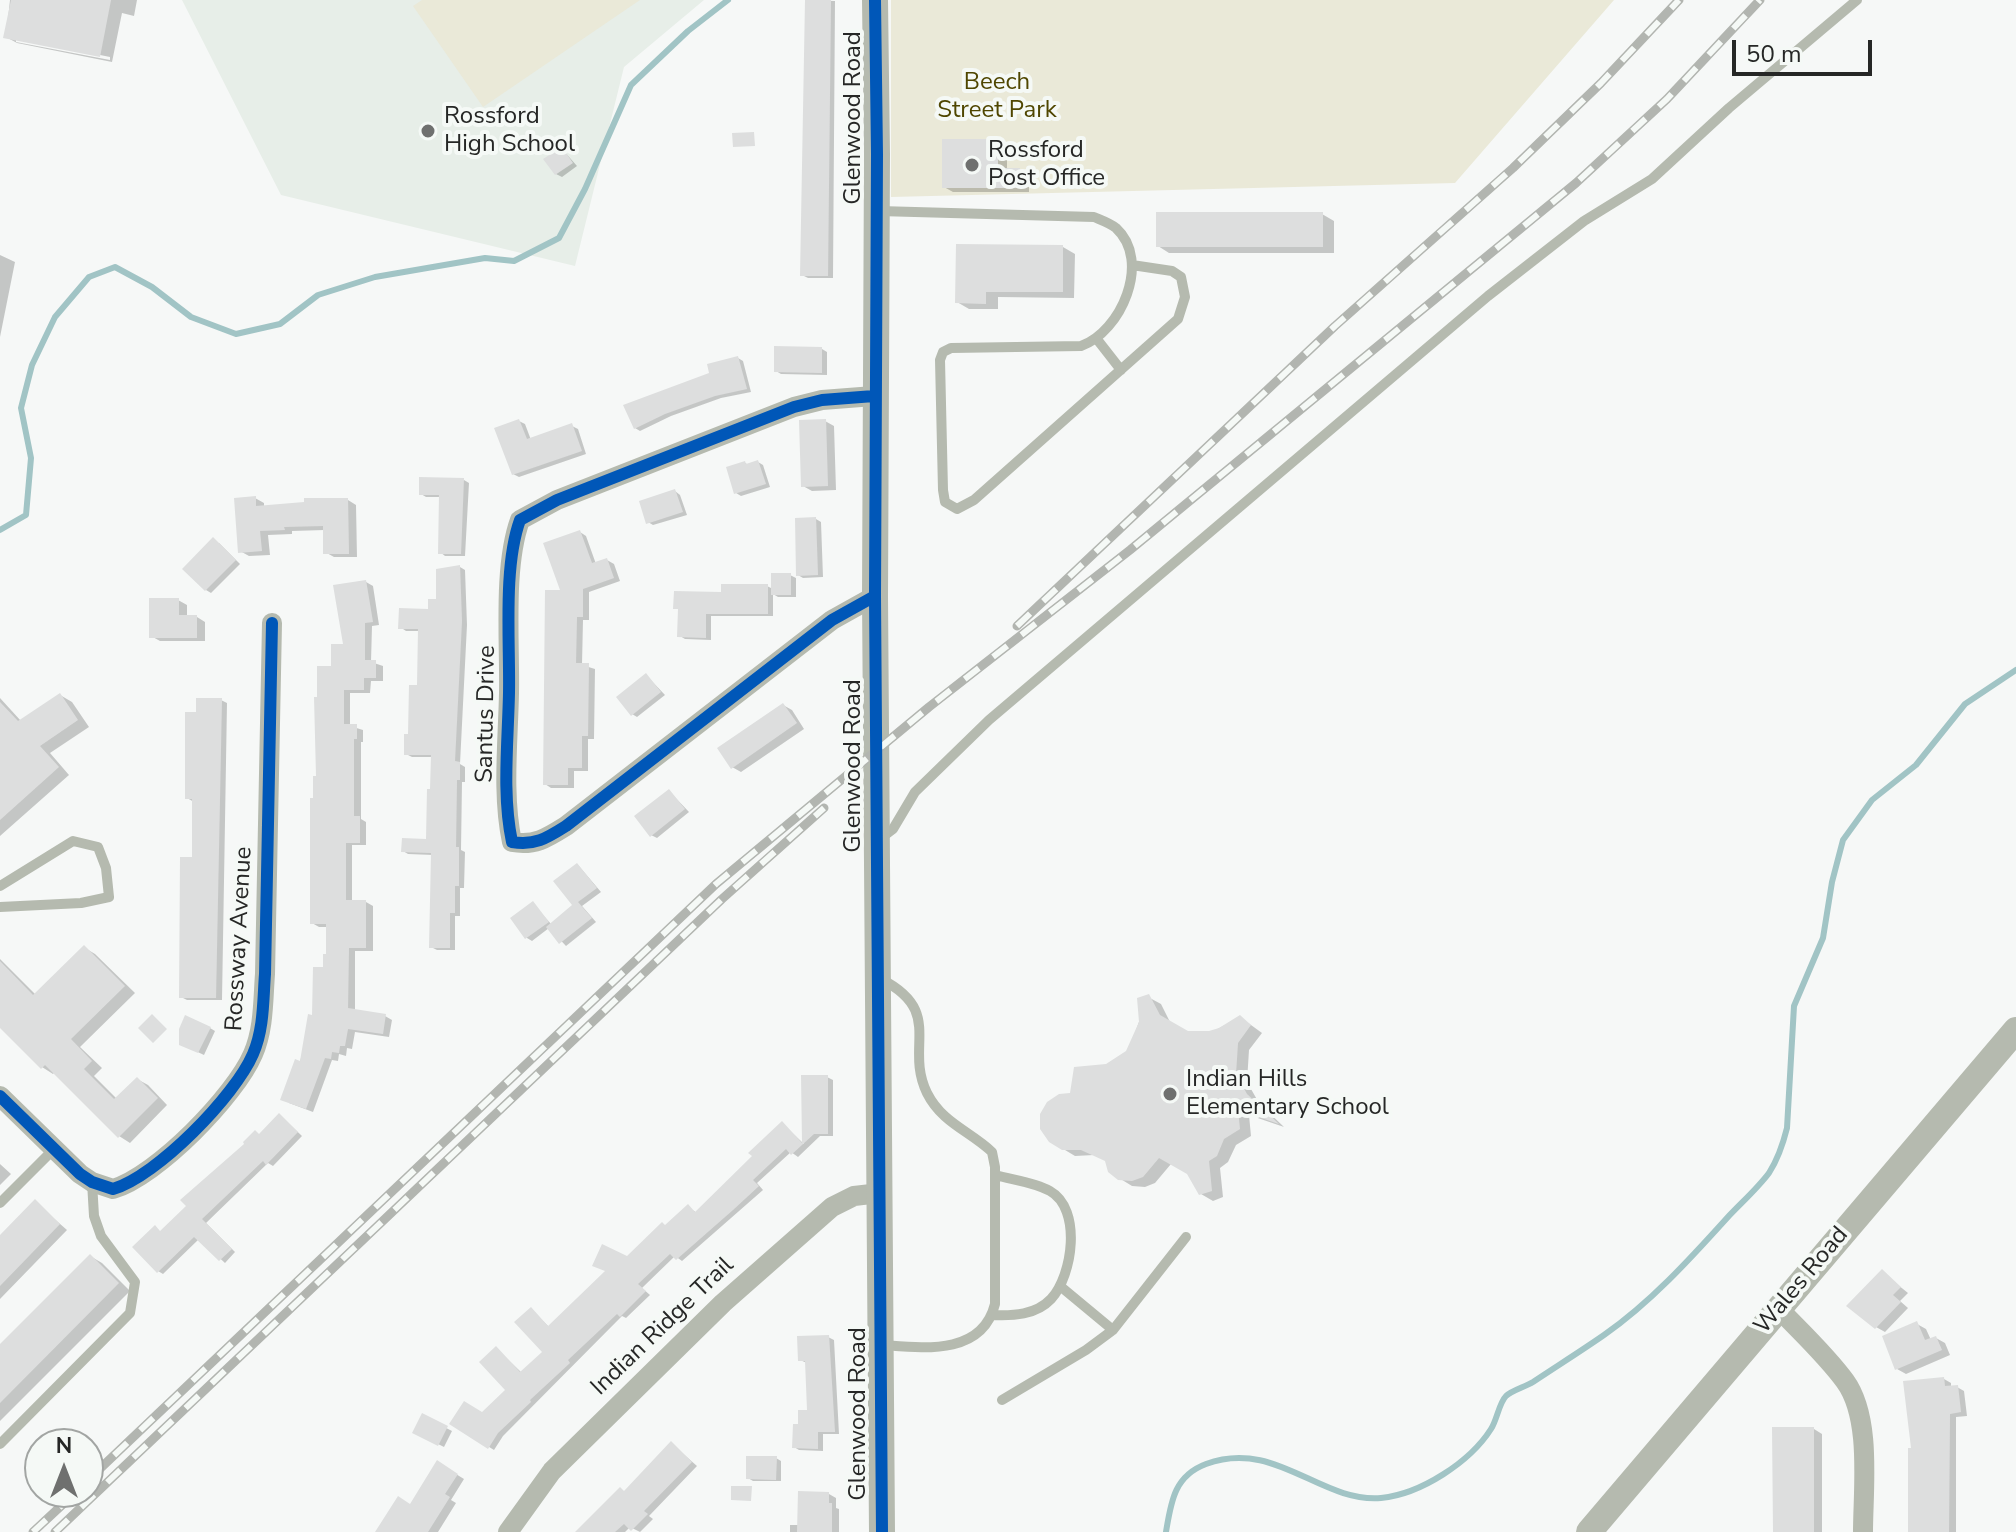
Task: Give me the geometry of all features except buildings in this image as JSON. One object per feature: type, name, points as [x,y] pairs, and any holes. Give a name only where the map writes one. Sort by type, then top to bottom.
[{"type":"street","name":"Glenwood Road","points":[[875,0],[876,842],[882,1532]]},
{"type":"street","name":"Santus Drive","points":[[874,396],[822,400],[794,407],[557,500],[520,520],[513,538],[511,582],[508,799],[512,842],[529,845],[566,826],[832,620],[875,596]]},
{"type":"street","name":"Rossway Avenue","points":[[92,1182],[113,1189],[150,1171],[212,1111],[239,1078],[253,1054],[262,1018],[265,974],[272,623]]},
{"type":"street","name":"Wales Road","points":[[1589,1532],[2016,1030]]},
{"type":"street","points":[[0,1096],[92,1182]]},
{"type":"street","name":"Indian Ridge Trail","points":[[508,1532],[552,1471],[723,1303],[832,1207],[854,1196],[880,1193]]},
{"type":"street","points":[[1779,1309],[1847,1383],[1854,1401],[1863,1435],[1863,1532]]},
{"type":"lane","points":[[876,842],[893,829],[915,792],[1001,710],[1488,296],[1584,221],[1652,179],[1729,108],[1857,0]]},
{"type":"lane","points":[[877,211],[1094,217],[1115,227],[1127,243],[1132,265],[1131,285],[1096,338],[1081,346],[951,348],[943,352],[940,360],[945,502],[957,509],[974,500],[1178,319],[1185,297],[1181,277],[1172,271],[1132,265]]},
{"type":"lane","points":[[1096,338],[1121,370]]},
{"type":"lane","points":[[0,886],[73,841],[98,847],[106,868],[109,897],[81,903],[0,907]]},
{"type":"lane","points":[[877,977],[900,988],[917,1013],[922,1076],[927,1093],[954,1127],[992,1152],[995,1175],[995,1304],[991,1320],[976,1334],[947,1346],[880,1345]]},
{"type":"lane","points":[[0,1203],[54,1149]]},
{"type":"lane","points":[[992,1315],[1019,1315],[1050,1301],[1060,1286],[1072,1238],[1064,1203],[1051,1191],[995,1175]]},
{"type":"lane","points":[[0,1444],[130,1313],[135,1282],[101,1236],[94,1216],[92,1182]]},
{"type":"lane","points":[[1002,1400],[1086,1350],[1113,1330],[1186,1237]]},
{"type":"lane","points":[[1060,1286],[1113,1330]]},
{"type":"shaded area","name":"Rossford High School","points":[[182,0],[704,0],[624,67],[575,266],[281,195]]},
{"type":"green space","points":[[422,0],[640,0],[483,107],[413,6]]},
{"type":"green space","name":"Beech Street Park","points":[[891,0],[1614,0],[1455,183],[891,197]]},
{"type":"waterway","points":[[0,530],[26,515],[31,458],[21,408],[32,365],[55,317],[89,277],[115,267],[152,287],[191,317],[236,334],[280,324],[318,295],[375,277],[485,258],[514,261],[559,238],[585,189],[631,85],[688,31],[728,0]]},
{"type":"waterway","points":[[1166,1532],[1172,1500],[1187,1475],[1206,1464],[1231,1458],[1254,1459],[1276,1465],[1359,1497],[1396,1495],[1428,1483],[1458,1464],[1482,1441],[1506,1396],[1533,1382],[1621,1322],[1684,1265],[1764,1179],[1780,1151],[1787,1128],[1794,1006],[1823,938],[1843,840],[1872,800],[1916,765],[1965,704],[2016,670]]},
{"type":"railway","points":[[1017,626],[1335,326],[1513,168],[1601,83],[1679,0]]},
{"type":"railway","points":[[104,1465],[716,884],[929,707],[1130,550],[1576,183],[1667,99],[1760,0]]},
{"type":"railway","points":[[55,1532],[722,899],[824,808]]},
{"type":"railway","points":[[33,1532],[59,1508]]},
{"type":"cycle path","points":[[875,0],[875,596],[882,1532]]},
{"type":"cycle path","points":[[874,396],[822,400],[794,407],[557,500],[520,520],[511,560],[508,605],[506,787],[512,842],[540,840],[566,826],[832,620],[875,596]]},
{"type":"cycle path","points":[[0,1096],[80,1174],[113,1189],[131,1181],[172,1152],[212,1112],[244,1071],[257,1044],[265,974],[272,623]]},
{"type":"place","name":"Rossford High School","points":[[428,131]]},
{"type":"place","name":"Rossford Post Office","points":[[972,165]]},
{"type":"place","name":"Indian Hills Elementary School","points":[[1170,1094]]}]
